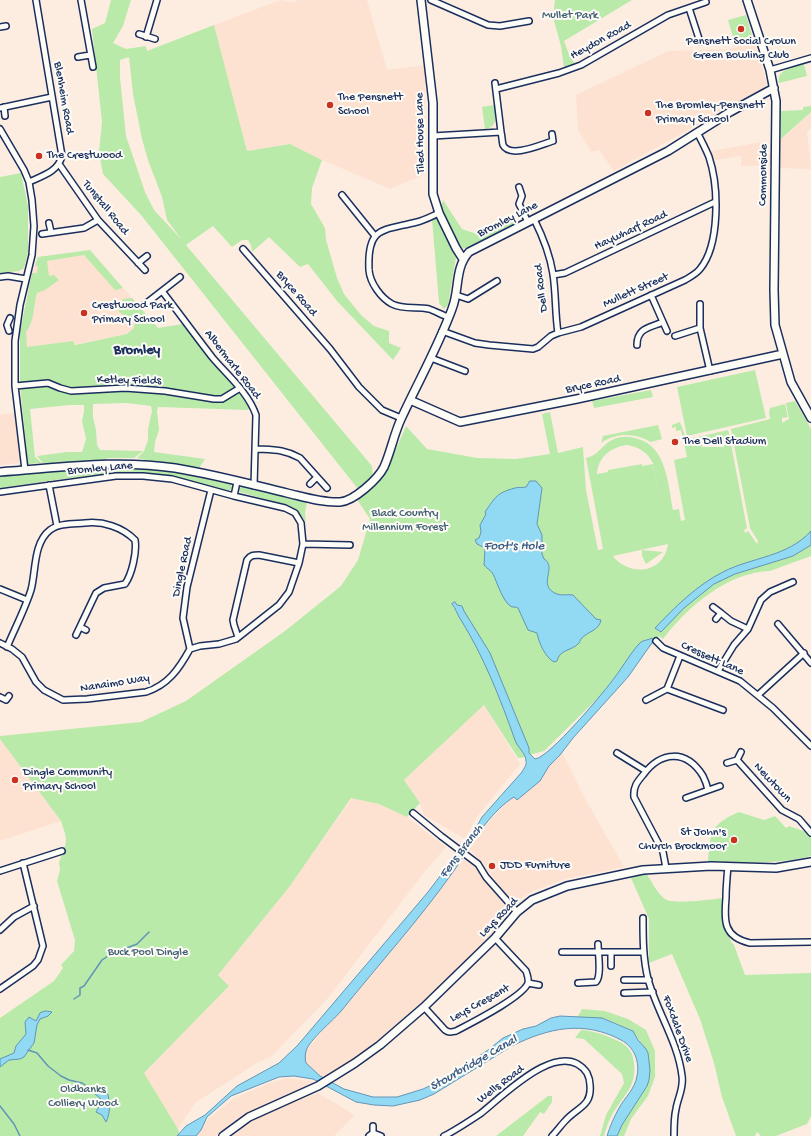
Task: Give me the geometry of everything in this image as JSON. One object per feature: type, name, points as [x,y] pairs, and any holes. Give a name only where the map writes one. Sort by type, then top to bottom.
[{"type":"street","name":"Blenheim Road","points":[[36,0],[62,151],[59,164]]},
{"type":"street","points":[[82,0],[93,67]]},
{"type":"street","points":[[146,37],[157,0]]},
{"type":"street","name":"Tiled House Lane","points":[[421,0],[433,103],[433,194],[456,248],[463,259]]},
{"type":"street","points":[[431,0],[488,25],[500,26],[529,21]]},
{"type":"street","name":"Commonside","points":[[748,0],[770,70],[774,88],[776,121],[774,309],[775,325],[789,371]]},
{"type":"street","name":"Heydon Road","points":[[496,89],[559,73],[581,65],[668,15],[706,2]]},
{"type":"street","points":[[689,8],[700,42]]},
{"type":"street","points":[[139,34],[146,37],[155,38]]},
{"type":"street","points":[[78,57],[90,54]]},
{"type":"street","points":[[770,70],[811,58]]},
{"type":"street","points":[[495,83],[501,132],[504,146],[509,151],[519,152],[553,141],[552,134]]},
{"type":"street","name":"Bromley Lane","points":[[463,259],[469,252],[668,151],[730,112],[774,88]]},
{"type":"street","points":[[5,116],[2,107],[52,97]]},
{"type":"street","points":[[0,129],[17,157],[29,182],[34,226],[32,255],[20,305],[15,341],[15,386],[26,470]]},
{"type":"street","points":[[433,136],[501,132]]},
{"type":"street","name":"Mullett Street","points":[[442,331],[475,343],[529,350],[538,347],[551,336],[581,327],[685,280],[699,271],[712,246],[715,227],[715,185],[710,160],[697,132]]},
{"type":"street","points":[[29,182],[49,173],[59,164]]},
{"type":"street","name":"Tunstall Road","points":[[59,164],[98,220],[145,270]]},
{"type":"street","name":"Dell Road","points":[[519,188],[522,196],[519,204],[544,241],[553,275],[558,333]]},
{"type":"street","points":[[342,195],[375,236]]},
{"type":"street","name":"Haywharf Road","points":[[553,275],[565,273],[715,202]]},
{"type":"street","points":[[440,213],[418,222],[385,229],[375,236],[368,253],[369,273],[376,288],[382,296],[392,304],[402,307],[428,309],[448,317]]},
{"type":"street","points":[[42,234],[84,228],[98,220]]},
{"type":"street","points":[[49,223],[51,232]]},
{"type":"street","name":"Bryce Road","points":[[243,249],[330,349],[359,387],[382,410],[401,418]]},
{"type":"street","points":[[138,263],[147,256]]},
{"type":"street","points":[[401,418],[431,358],[448,317],[456,295],[459,270],[463,259]]},
{"type":"street","points":[[0,277],[8,276],[26,279]]},
{"type":"street","points":[[144,306],[180,277]]},
{"type":"street","points":[[456,295],[468,299],[497,281]]},
{"type":"street","name":"Albermarle Road","points":[[162,291],[212,357],[240,388],[253,407],[256,415],[254,486]]},
{"type":"street","points":[[651,295],[667,331]]},
{"type":"street","points":[[700,304],[700,328],[710,370]]},
{"type":"street","points":[[9,331],[7,325],[10,318]]},
{"type":"street","points":[[637,345],[637,336],[641,331],[663,322]]},
{"type":"street","points":[[0,326],[7,325]]},
{"type":"street","points":[[675,336],[700,328]]},
{"type":"street","name":"Bryce Road","points":[[410,400],[460,422],[577,399],[783,354]]},
{"type":"street","points":[[431,358],[465,371]]},
{"type":"street","points":[[789,371],[811,409]]},
{"type":"street","points":[[789,371],[791,382],[811,418]]},
{"type":"street","name":"Ketley Fields","points":[[15,386],[48,382],[60,388],[71,391],[125,388],[165,391],[214,399],[222,399],[240,388]]},
{"type":"street","name":"Bromley Lane","points":[[0,472],[76,465],[130,464],[175,468],[332,502],[344,501],[360,492],[375,479],[384,467],[401,418]]},
{"type":"street","points":[[256,449],[285,451],[300,458],[327,488]]},
{"type":"street","name":"Bromley Lane","points":[[0,492],[116,476],[143,476],[172,479],[234,496]]},
{"type":"street","points":[[310,484],[317,477]]},
{"type":"street","points":[[190,649],[200,646],[219,644],[236,639],[279,605],[289,592],[299,563],[303,544],[301,523],[295,513],[285,508],[234,496],[237,482]]},
{"type":"street","points":[[49,485],[57,526]]},
{"type":"street","name":"Dingle Road","points":[[190,649],[184,618],[187,587],[211,490]]},
{"type":"street","points":[[8,646],[31,589],[37,553],[45,534],[57,526],[95,522],[109,524],[128,533],[135,540],[135,553],[127,582],[123,585],[100,589],[96,593],[76,635]]},
{"type":"street","points":[[342,538],[342,545]]},
{"type":"street","points":[[303,544],[350,545]]},
{"type":"street","points":[[238,637],[233,620],[247,560],[253,555],[259,555],[299,563]]},
{"type":"street","points":[[718,671],[734,645],[748,629],[761,600],[770,592],[792,582]]},
{"type":"street","points":[[0,589],[27,600]]},
{"type":"street","points":[[713,606],[731,621],[748,629]]},
{"type":"street","points":[[716,619],[721,613]]},
{"type":"street","points":[[778,624],[811,663]]},
{"type":"street","points":[[80,627],[86,630]]},
{"type":"street","name":"Cressett Lane","points":[[656,641],[663,648],[740,681],[773,708],[811,746]]},
{"type":"street","name":"Nanaimo Way","points":[[0,643],[8,646],[22,657],[36,682],[44,690],[63,700],[70,701],[154,690],[166,682],[176,672],[190,649]]},
{"type":"street","points":[[758,695],[804,653]]},
{"type":"street","points":[[646,700],[667,689],[680,656]]},
{"type":"street","points":[[667,689],[723,710]]},
{"type":"street","points":[[0,696],[7,698],[3,705]]},
{"type":"street","name":"Newtown","points":[[727,763],[737,760],[741,752]]},
{"type":"street","points":[[617,753],[646,771]]},
{"type":"street","points":[[666,868],[663,852],[634,797],[633,792],[636,782],[658,760],[670,756],[677,756],[684,758],[693,764],[703,776],[708,790]]},
{"type":"street","name":"Newtown","points":[[737,760],[782,810],[799,819],[811,833]]},
{"type":"street","points":[[686,798],[720,786]]},
{"type":"street","points":[[413,813],[478,864],[486,877],[517,912]]},
{"type":"street","points":[[0,872],[62,851]]},
{"type":"street","name":"Leys Road","points":[[222,1136],[248,1117],[329,1080],[380,1045],[424,1007],[495,938],[517,912],[532,900],[567,886],[643,870],[696,866],[776,868],[811,862]]},
{"type":"street","points":[[0,989],[33,966],[41,953],[43,942],[23,863]]},
{"type":"street","points":[[728,866],[724,917],[728,930],[736,938],[741,942],[750,944],[811,942]]},
{"type":"street","points":[[0,930],[14,917],[34,906]]},
{"type":"street","name":"Foxdale Drive","points":[[643,918],[640,924],[648,980],[673,1043],[682,1076],[683,1085],[676,1110],[674,1136]]},
{"type":"street","points":[[495,938],[526,971],[528,975],[528,983],[539,984]]},
{"type":"street","points":[[578,983],[596,982],[598,980],[598,944]]},
{"type":"street","points":[[562,952],[644,952]]},
{"type":"street","points":[[611,952],[611,966]]},
{"type":"street","points":[[624,980],[648,980]]},
{"type":"street","name":"Leys Crescent","points":[[424,1007],[445,1030],[448,1032],[456,1032],[519,994],[528,983]]},
{"type":"street","points":[[624,993],[653,992]]},
{"type":"street","name":"Wells Road","points":[[444,1136],[481,1113],[522,1079],[555,1062],[564,1061],[576,1065],[588,1074],[591,1092],[588,1101],[566,1120],[552,1136]]},
{"type":"street","points":[[373,1126],[371,1134],[381,1136]]},
{"type":"shaded area","name":"The Pensnett School","points":[[280,0],[295,2],[298,0],[367,0],[387,70],[425,65],[425,174],[390,189],[322,160],[290,144],[247,151],[214,25]]},
{"type":"shaded area","name":"The Bromley-Pensnett Primary School","points":[[754,42],[767,83],[764,88],[614,171],[599,150],[591,152],[578,130],[576,95],[668,51],[730,49]]},
{"type":"shaded area","points":[[811,112],[811,128],[807,132],[811,169],[775,168],[775,165],[741,166],[741,156],[710,161],[707,152],[761,142],[762,154],[775,154],[776,139],[781,139],[788,134]]},
{"type":"shaded area","name":"Crestwood Park Primary School","points":[[90,250],[158,328],[21,355],[20,332],[32,273],[38,257]]},
{"type":"shaded area","points":[[14,413],[20,459],[19,463],[0,465],[0,415]]},
{"type":"shaded area","points":[[484,705],[520,764],[476,818],[465,839],[424,815],[420,803],[404,780]]},
{"type":"shaded area","name":"Dingle Community Primary School","points":[[0,739],[61,821],[0,841]]},
{"type":"shaded area","points":[[562,752],[581,791],[624,867],[565,879],[533,891],[519,900],[505,894],[485,866],[469,848],[487,824],[507,802],[514,797],[517,800],[540,781],[549,766]]},
{"type":"shaded area","points":[[352,798],[379,804],[407,817],[446,847],[423,874],[328,998],[272,1056],[257,1063],[195,1103],[178,1129],[144,1073],[229,986],[218,975],[290,886]]},
{"type":"shaded area","points":[[467,855],[479,866],[494,891],[513,912],[437,992],[354,1059],[323,1077],[320,1076],[306,1063],[306,1050],[350,1000]]},
{"type":"shaded area","points":[[288,1078],[315,1082],[255,1110],[216,1136],[196,1136],[201,1130],[203,1123],[233,1099],[269,1083]]},
{"type":"shaded area","points":[[318,1093],[355,1115],[334,1136],[232,1136],[261,1115]]},
{"type":"green space","points":[[111,0],[131,0],[123,26],[113,43],[126,49],[146,46],[147,51],[214,25],[247,151],[290,144],[322,160],[312,188],[311,204],[325,228],[326,240],[337,278],[344,294],[361,315],[374,326],[389,331],[389,343],[401,348],[393,360],[337,301],[308,264],[300,267],[269,237],[252,252],[251,245],[248,240],[242,240],[232,247],[213,226],[186,245],[372,466],[373,477],[358,489],[141,215],[103,174],[99,152],[102,122],[92,29],[105,23]],"holes":[[[129,57],[133,94],[142,139],[162,197],[167,220],[182,240],[154,210],[145,192],[126,136],[120,78],[120,60]]]},
{"type":"green space","name":"Mullet Park","points":[[555,0],[632,0],[564,41],[570,57],[576,65],[564,68],[561,46],[553,17]]},
{"type":"green space","name":"Pensnett Social Crown Green Bowling Club","points":[[746,15],[753,39],[735,44],[728,20]]},
{"type":"green space","points":[[804,64],[807,76],[779,83],[780,75],[783,72],[787,69]]},
{"type":"green space","points":[[494,105],[494,123],[489,128],[485,129],[482,107]]},
{"type":"green space","points":[[811,106],[811,112],[781,139],[781,111],[803,110],[803,107]]},
{"type":"green space","points":[[21,173],[28,206],[28,252],[24,268],[19,271],[0,273],[0,177]]},
{"type":"green space","points":[[443,200],[462,229],[480,235],[513,220],[516,223],[475,245],[461,249],[441,208]]},
{"type":"green space","points":[[438,217],[456,257],[448,305],[444,309],[439,303],[432,219]]},
{"type":"green space","points":[[90,250],[123,288],[115,290],[84,255],[47,261],[49,276],[54,275],[59,280],[45,290],[37,293],[31,323],[26,332],[27,347],[73,341],[75,345],[127,334],[134,328],[135,322],[119,312],[119,306],[123,299],[132,298],[158,328],[183,324],[250,407],[248,410],[158,407],[159,430],[155,442],[154,452],[205,459],[199,468],[173,463],[170,465],[146,463],[146,460],[137,458],[144,451],[148,440],[148,429],[152,411],[151,406],[126,403],[93,404],[93,417],[97,445],[100,450],[143,451],[134,458],[107,458],[105,462],[43,463],[37,456],[67,452],[82,452],[86,439],[82,421],[84,405],[70,405],[30,409],[35,457],[42,463],[28,464],[20,386],[20,332],[32,273],[37,273],[38,267],[35,265],[38,257]]},
{"type":"green space","points":[[755,370],[766,418],[687,436],[677,387]]},
{"type":"green space","points":[[651,390],[653,397],[594,408],[592,401]]},
{"type":"green space","points":[[795,401],[811,429],[811,556],[770,571],[754,573],[739,578],[710,593],[684,615],[663,639],[659,636],[656,641],[544,751],[518,758],[484,705],[404,780],[420,803],[407,817],[379,804],[351,798],[290,886],[218,975],[229,986],[144,1073],[178,1129],[180,1136],[0,1136],[0,1018],[54,981],[63,968],[61,965],[74,951],[75,940],[57,881],[60,870],[59,862],[66,844],[65,833],[61,821],[0,739],[0,736],[141,722],[186,701],[285,631],[341,586],[358,560],[370,519],[358,501],[362,495],[385,474],[406,426],[427,449],[477,458],[516,459],[550,454],[542,414],[550,412],[558,453],[583,447],[586,490],[598,550],[603,549],[586,458],[594,455],[610,441],[620,437],[632,437],[648,443],[655,450],[664,468],[673,510],[679,509],[681,521],[685,520],[674,460],[687,457],[681,430],[676,431],[676,427],[672,428],[672,425],[680,422],[686,439],[702,444],[702,447],[724,447],[725,443],[731,444],[747,528],[744,530],[745,533],[748,531],[757,544],[758,541],[750,528],[731,429],[770,419],[770,408],[785,404],[788,417],[782,418],[782,423],[789,419],[786,403]],"holes":[[[627,445],[642,451],[653,463],[662,510],[653,464],[642,466],[642,464],[608,470],[608,472],[597,474],[600,463],[606,454],[616,448]],[[668,544],[665,554],[660,561],[653,567],[645,569],[628,567],[620,563],[613,556]]]},
{"type":"green space","points":[[658,425],[662,439],[651,442],[632,435],[620,435],[607,439],[601,443],[603,436]]},
{"type":"green space","points":[[728,430],[731,440],[701,440],[701,442],[689,439]]},
{"type":"green space","points":[[93,467],[136,467],[170,470],[226,482],[231,484],[232,488],[229,491],[173,477],[139,473],[122,473],[52,480],[0,488],[0,475]]},
{"type":"green space","points":[[242,486],[307,501],[305,513],[306,522],[300,514],[289,506],[240,492],[239,489]]},
{"type":"green space","points":[[642,550],[663,552],[646,564],[642,556]]},
{"type":"green space","points":[[739,812],[764,820],[775,816],[786,828],[789,826],[806,832],[811,838],[811,856],[773,862],[708,861],[711,836],[717,825]]},
{"type":"green space","points":[[646,873],[660,894],[669,901],[685,902],[725,898],[722,918],[724,926],[734,945],[745,975],[811,973],[811,1116],[807,1124],[776,1136],[761,1136],[757,1132],[755,1136],[736,1136],[722,1097],[714,1063],[700,1019],[672,954],[649,963],[649,919],[631,878]]},
{"type":"green space","points":[[582,1009],[605,1011],[628,1019],[646,1030],[655,1051],[655,1077],[648,1096],[631,1119],[624,1136],[617,1136],[649,1080],[648,1053],[630,1029],[602,1018],[577,1018]]},
{"type":"green space","points":[[581,1030],[602,1034],[622,1043],[629,1049],[634,1060],[634,1078],[632,1084],[612,1116],[604,1136],[600,1136],[606,1115],[624,1083],[622,1074],[584,1039],[575,1038]]},
{"type":"green space","points":[[548,1096],[552,1096],[552,1102],[544,1114],[540,1112],[523,1136],[496,1136]]},
{"type":"water","name":"Foot's Hole","points":[[530,481],[536,481],[542,488],[537,524],[542,535],[542,554],[544,559],[548,562],[549,567],[547,582],[548,586],[551,591],[557,594],[573,595],[596,619],[601,620],[596,629],[584,636],[579,644],[563,652],[558,657],[557,661],[554,662],[548,657],[543,649],[537,633],[528,630],[518,608],[512,607],[506,601],[493,574],[484,565],[485,549],[477,544],[475,540],[479,538],[481,532],[480,525],[486,514],[485,512],[497,496],[509,490],[526,487]]},
{"type":"water","points":[[811,531],[811,545],[793,556],[735,574],[714,584],[684,608],[661,632],[655,628],[687,597],[713,577],[734,567],[769,556],[792,546],[802,540]]},
{"type":"water","points":[[455,602],[457,605],[462,606],[490,653],[529,748],[529,753],[535,759],[542,756],[552,748],[589,709],[641,642],[652,638],[654,640],[628,677],[549,766],[540,781],[517,800],[514,797],[507,802],[492,816],[427,907],[399,942],[342,1010],[308,1046],[305,1057],[306,1063],[320,1076],[344,1089],[373,1097],[397,1097],[423,1089],[444,1079],[488,1050],[503,1038],[523,1029],[536,1026],[551,1018],[560,1016],[602,1018],[633,1031],[638,1040],[646,1049],[648,1053],[650,1070],[647,1086],[622,1125],[617,1136],[607,1136],[617,1111],[636,1081],[638,1070],[637,1060],[629,1046],[621,1040],[593,1030],[580,1028],[566,1029],[539,1035],[512,1046],[434,1094],[420,1100],[393,1106],[356,1102],[313,1079],[294,1076],[279,1077],[231,1096],[207,1117],[201,1130],[196,1136],[177,1136],[186,1126],[205,1115],[237,1086],[279,1063],[297,1046],[428,892],[450,863],[466,846],[482,817],[522,772],[526,762],[525,755],[516,743],[484,663],[455,607],[452,604]]},
{"type":"water","points":[[46,1011],[52,1012],[48,1016],[40,1019],[37,1025],[34,1043],[24,1057],[9,1060],[0,1067],[0,1059],[14,1053],[16,1046],[26,1034],[25,1022],[29,1017],[36,1021],[40,1013]]},
{"type":"water","points":[[104,1087],[110,1104],[106,1122],[102,1115],[96,1112],[101,1103],[101,1099],[95,1094],[94,1091],[96,1088],[101,1090]]},
{"type":"waterway","points":[[74,999],[80,995],[80,988],[84,986],[102,960],[111,954],[137,944],[149,932]]},
{"type":"waterway","points":[[28,1050],[37,1053],[48,1066],[61,1076],[69,1080],[82,1083],[94,1091]]},
{"type":"waterway","points":[[0,1106],[14,1124],[20,1136]]},
{"type":"place","name":"Pensnett Social Crown Green Bowling Club","points":[[741,29]]},
{"type":"place","name":"The Pensnett School","points":[[330,105]]},
{"type":"place","name":"The Bromley-Pensnett Primary School","points":[[648,113]]},
{"type":"place","name":"The Crestwood","points":[[39,156]]},
{"type":"place","name":"Crestwood Park Primary School","points":[[84,313]]},
{"type":"place","name":"The Dell Stadium","points":[[675,442]]},
{"type":"place","name":"Dingle Community Primary School","points":[[15,780]]},
{"type":"place","name":"St John's Church Brockmoor","points":[[734,840]]},
{"type":"place","name":"JDD Furniture","points":[[492,866]]},
{"type":"district","name":"Bromley","points":[[137,351]]},
{"type":"park label","name":"Black Country Millennium Forest","points":[[405,521]]},
{"type":"park label","name":"Buck Pool Dingle","points":[[148,953]]},
{"type":"park label","name":"Oldbanks Colliery Wood","points":[[83,1097]]},
{"type":"water label","name":"Fens Branch","points":[[462,852]]},
{"type":"water label","name":"Stourbridge Canal","points":[[474,1064]]}]
